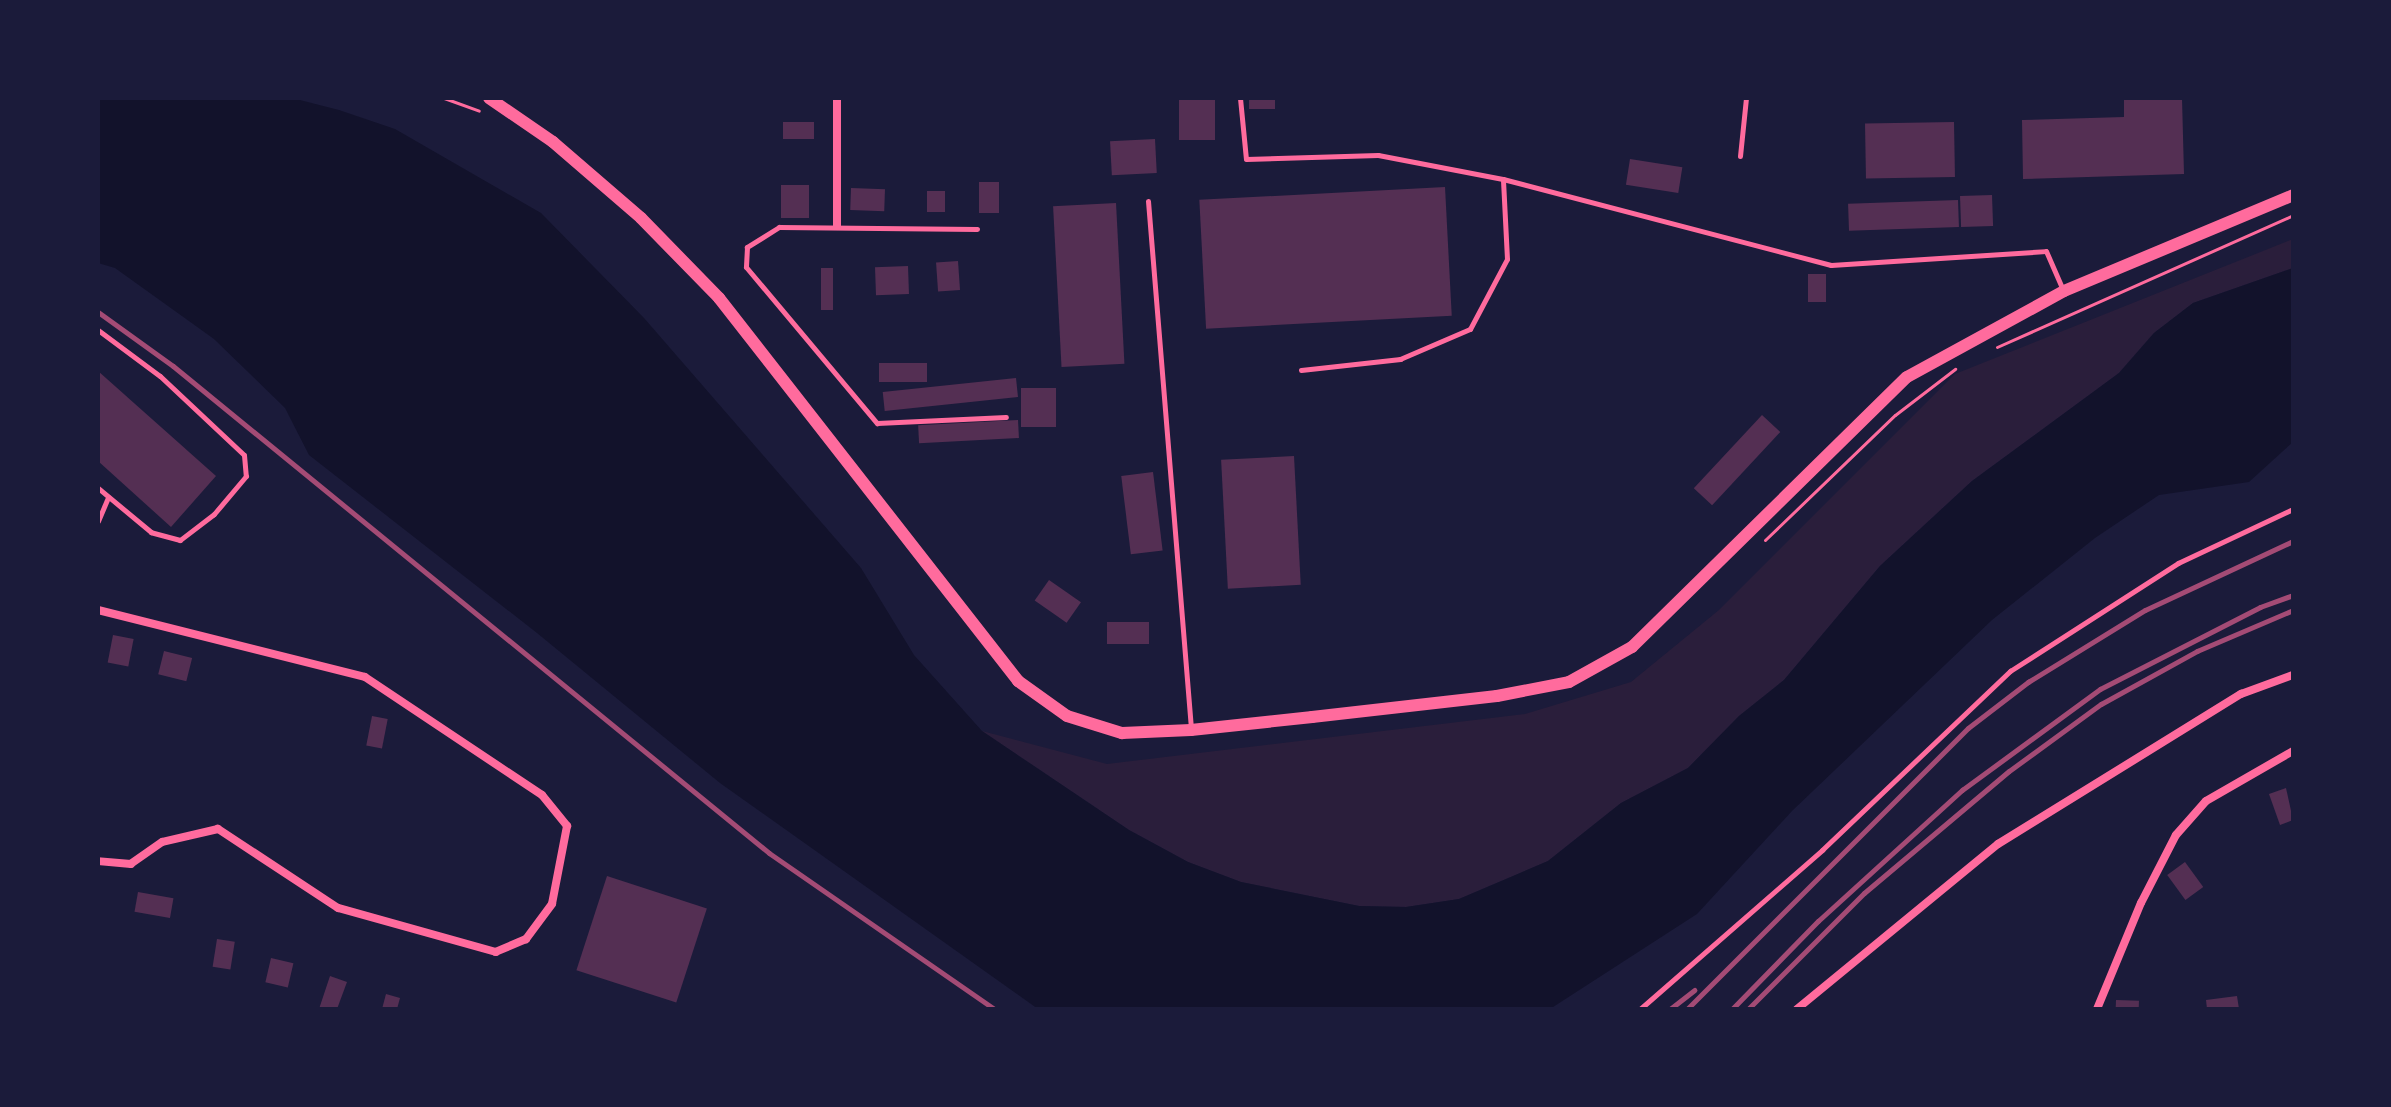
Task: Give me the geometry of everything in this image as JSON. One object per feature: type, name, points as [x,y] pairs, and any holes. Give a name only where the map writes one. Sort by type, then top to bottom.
[{"type":"street","points":[[489,98],[553,142],[641,218],[719,298],[1018,681],[1067,716],[1122,733],[1191,730],[1497,696],[1569,682],[1632,647],[1907,377],[2064,291],[2293,195]]},
{"type":"street","points":[[837,98],[837,226]]},
{"type":"street","points":[[98,610],[365,677],[542,795],[567,826],[552,904],[526,939],[496,952],[338,908],[218,829],[162,842],[131,864],[98,861]]},
{"type":"street","points":[[1797,1009],[1998,844],[2228,702],[2293,675]]},
{"type":"street","points":[[2097,1009],[2141,903],[2176,835],[2206,801],[2293,751]]},
{"type":"lane","points":[[1240,98],[1246,159],[1378,155],[1503,179],[1831,265],[2046,251],[2064,291]]},
{"type":"lane","points":[[1740,156],[1746,98]]},
{"type":"lane","points":[[1301,370],[1400,359],[1470,329],[1507,259],[1503,179]]},
{"type":"lane","points":[[1148,201],[1191,730]]},
{"type":"lane","points":[[977,229],[779,227],[747,247],[746,267],[877,423],[1006,417]]},
{"type":"lane","points":[[98,330],[160,376],[244,455],[246,476],[214,514],[180,540],[151,532],[98,488]]},
{"type":"lane","points":[[98,521],[108,497]]},
{"type":"lane","points":[[1640,1009],[1822,850],[2010,671],[2178,563],[2293,509]]},
{"type":"path","points":[[444,98],[486,113]]},
{"type":"path","points":[[1992,349],[2293,215]]},
{"type":"path","points":[[1764,541],[1895,415],[1965,362]]},
{"type":"shaded area","points":[[98,98],[292,98],[339,110],[395,129],[541,213],[644,318],[861,568],[914,655],[982,731],[1129,830],[1188,862],[1241,882],[1359,906],[1406,907],[1459,899],[1548,861],[1621,803],[1688,768],[1739,716],[1784,680],[1880,566],[1972,481],[2119,373],[2154,333],[2193,303],[2293,268],[2293,442],[2249,482],[2159,495],[2095,538],[1992,620],[1792,811],[1697,914],[1550,1009],[1038,1009],[720,783],[537,633],[309,455],[285,408],[214,339],[115,268],[98,263]]},
{"type":"shaded area","points":[[2293,239],[2293,268],[2193,303],[2154,333],[2119,373],[1972,481],[1880,566],[1784,680],[1739,716],[1688,768],[1621,803],[1548,861],[1459,899],[1406,907],[1359,906],[1241,882],[1188,862],[1129,830],[982,731],[1107,764],[1525,714],[1631,682],[1719,610],[1955,374]]},
{"type":"building","points":[[1179,98],[1215,98],[1215,140],[1179,140]]},
{"type":"building","points":[[1249,98],[1275,98],[1275,109],[1249,109]]},
{"type":"building","points":[[2124,98],[2182,98],[2184,174],[2023,179],[2022,120],[2124,117]]},
{"type":"building","points":[[783,122],[814,122],[814,139],[783,139]]},
{"type":"building","points":[[1954,122],[1955,177],[1866,179],[1865,124]]},
{"type":"building","points":[[1155,139],[1157,173],[1112,175],[1110,141]]},
{"type":"building","points":[[1630,159],[1682,167],[1678,193],[1626,185]]},
{"type":"building","points":[[979,182],[999,182],[999,213],[979,213]]},
{"type":"building","points":[[781,185],[809,185],[809,218],[781,218]]},
{"type":"building","points":[[1445,187],[1452,316],[1206,329],[1199,200]]},
{"type":"building","points":[[851,188],[885,189],[884,211],[850,210]]},
{"type":"building","points":[[927,191],[945,191],[945,212],[927,212]]},
{"type":"building","points":[[1992,195],[1993,226],[1961,227],[1960,196]]},
{"type":"building","points":[[1958,200],[1959,227],[1849,231],[1848,204]]},
{"type":"building","points":[[1116,203],[1124,364],[1062,367],[1053,206]]},
{"type":"building","points":[[958,261],[960,290],[938,291],[936,263]]},
{"type":"building","points":[[908,266],[909,294],[876,295],[875,267]]},
{"type":"building","points":[[821,268],[833,268],[833,310],[821,310]]},
{"type":"building","points":[[1808,274],[1826,274],[1826,302],[1808,302]]},
{"type":"building","points":[[879,363],[927,363],[927,382],[879,382]]},
{"type":"building","points":[[98,371],[216,476],[171,527],[98,461]]},
{"type":"building","points":[[1016,378],[1018,397],[885,411],[883,392]]},
{"type":"building","points":[[1021,388],[1056,388],[1056,427],[1021,427]]},
{"type":"building","points":[[1762,415],[1780,432],[1712,505],[1694,488]]},
{"type":"building","points":[[1018,420],[1019,438],[919,443],[918,425]]},
{"type":"building","points":[[1294,456],[1301,585],[1228,589],[1221,460]]},
{"type":"building","points":[[1153,472],[1163,550],[1131,554],[1121,476]]},
{"type":"building","points":[[1049,580],[1081,602],[1067,623],[1035,600]]},
{"type":"building","points":[[1107,622],[1149,622],[1149,644],[1107,644]]},
{"type":"building","points":[[113,635],[134,639],[128,666],[108,662]]},
{"type":"building","points":[[164,651],[192,658],[186,681],[158,674]]},
{"type":"building","points":[[372,716],[388,719],[382,749],[366,745]]},
{"type":"building","points":[[2286,788],[2293,820],[2280,825],[2269,794]]},
{"type":"building","points":[[2185,862],[2203,887],[2185,900],[2167,875]]},
{"type":"building","points":[[607,876],[707,908],[676,1003],[576,970]]},
{"type":"building","points":[[138,892],[173,898],[170,918],[135,912]]},
{"type":"building","points":[[217,939],[235,942],[230,969],[213,967]]},
{"type":"building","points":[[271,958],[293,963],[288,988],[265,982]]},
{"type":"building","points":[[330,976],[347,982],[337,1009],[319,1009]]},
{"type":"building","points":[[386,994],[400,998],[397,1009],[382,1009]]},
{"type":"building","points":[[2237,996],[2239,1009],[2207,1009],[2206,1000]]},
{"type":"building","points":[[2116,1000],[2139,1001],[2139,1009],[2116,1009]]},
{"type":"railway","points":[[98,312],[173,366],[769,853],[994,1009]]},
{"type":"railway","points":[[1687,1009],[1968,728],[2028,682],[2145,610],[2293,541]]},
{"type":"railway","points":[[1732,1009],[1818,921],[1962,790],[2100,689],[2260,607],[2293,595]]},
{"type":"railway","points":[[1748,1009],[1864,893],[2009,771],[2101,704],[2197,651],[2293,610]]},
{"type":"railway","points":[[1670,1009],[1694,990]]}]
